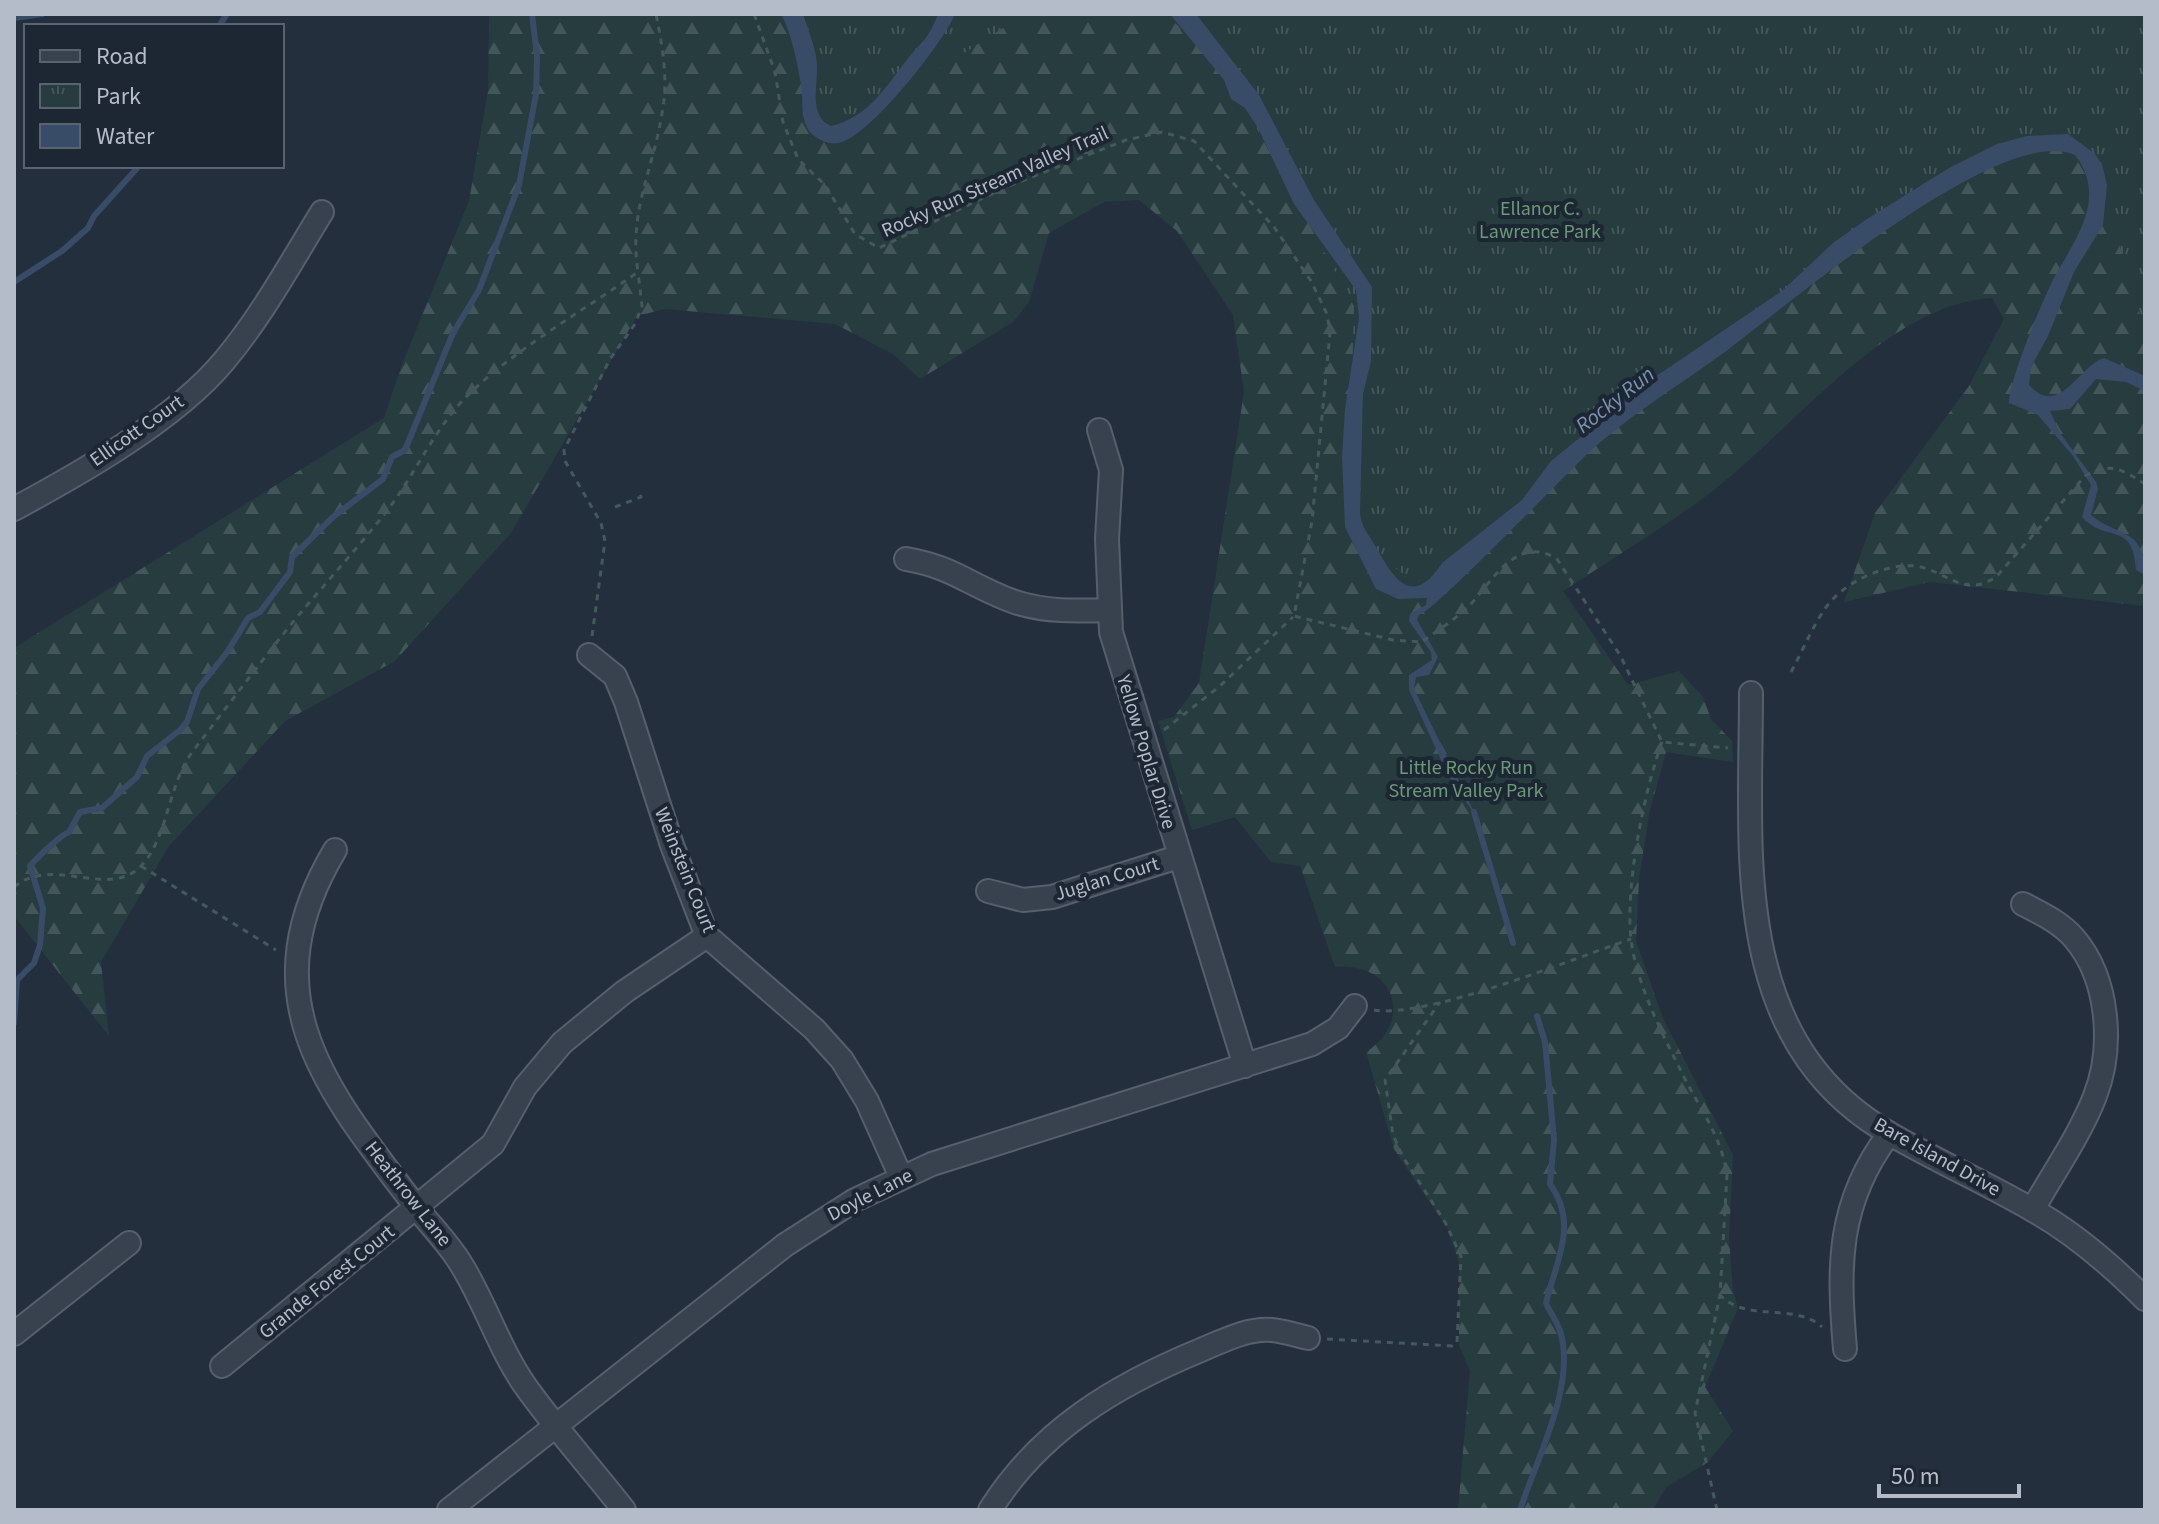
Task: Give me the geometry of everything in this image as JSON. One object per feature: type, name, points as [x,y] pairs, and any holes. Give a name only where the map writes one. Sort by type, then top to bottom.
[{"type":"street","name":"Ellicott Court","points":[[14,509],[156,422],[222,364],[248,331],[322,212]]},
{"type":"street","name":"Yellow Poplar Drive","points":[[1099,430],[1111,470],[1107,610],[1178,857],[1245,1066]]},
{"type":"street","points":[[906,559],[938,564],[998,595],[1032,607],[1062,611],[1107,610]]},
{"type":"street","name":"Weinstein Court","points":[[589,655],[615,676],[626,702],[663,817],[707,936],[814,1029],[842,1060],[867,1101],[901,1177]]},
{"type":"street","name":"Bare Island Drive","points":[[1751,693],[1754,905],[1758,942],[1774,997],[1814,1067],[1845,1100],[1889,1134],[2033,1209],[2092,1251],[2145,1299]]},
{"type":"street","name":"Heathrow Lane","points":[[335,850],[316,882],[296,953],[305,1031],[317,1062],[342,1110],[461,1262],[512,1364],[624,1510]]},
{"type":"street","name":"Juglan Court","points":[[988,891],[1023,900],[1052,897],[1178,857]]},
{"type":"street","points":[[2023,904],[2054,919],[2081,948],[2099,989],[2106,1036],[2103,1069],[2093,1100],[2033,1209]]},
{"type":"street","name":"Grande Forest Court","points":[[222,1366],[418,1209],[493,1144],[525,1087],[562,1043],[624,992],[707,936]]},
{"type":"street","name":"Doyle Lane","points":[[449,1510],[785,1245],[821,1220],[901,1177],[1312,1044],[1338,1028],[1355,1006]]},
{"type":"street","points":[[1845,1349],[1840,1285],[1844,1229],[1866,1169],[1889,1134]]},
{"type":"street","points":[[14,1334],[129,1243]]},
{"type":"street","points":[[990,1510],[1014,1476],[1055,1433],[1126,1383],[1248,1332],[1271,1330],[1308,1338]]},
{"type":"path","points":[[589,655],[605,541],[601,523],[565,461],[564,450],[610,359],[639,315],[643,291],[634,245],[635,218],[663,108],[665,75],[656,14]]},
{"type":"path","name":"Rocky Run Stream Valley Trail","points":[[754,14],[775,72],[783,122],[798,159],[825,185],[855,234],[879,248],[1019,182],[1126,140],[1162,132],[1194,141],[1274,227],[1311,281],[1327,314],[1330,333],[1312,521],[1294,616]]},
{"type":"path","points":[[14,887],[26,880],[65,872],[108,880],[121,878],[141,866],[154,846],[190,755],[295,619],[387,511],[455,408],[497,370],[638,272]]},
{"type":"path","points":[[1791,672],[1828,603],[1883,567],[1902,564],[1981,587],[2013,559],[2085,476],[2117,467],[2145,484]]},
{"type":"path","points":[[615,507],[641,497],[640,493]]},
{"type":"path","points":[[1142,738],[1174,725],[1294,616],[1393,640],[1422,642],[1478,597],[1500,566],[1532,550],[1546,552],[1557,559],[1620,655],[1662,742],[1643,806],[1631,939],[1656,1012],[1724,1155],[1726,1194],[1720,1295],[1695,1413],[1717,1510]]},
{"type":"path","points":[[1662,742],[1738,749],[1751,761]]},
{"type":"path","points":[[141,866],[275,950],[296,953]]},
{"type":"path","points":[[1355,1006],[1391,1013],[1440,1002],[1631,939]]},
{"type":"path","points":[[1308,1338],[1452,1346],[1457,1343],[1461,1256],[1445,1222],[1403,1157],[1393,1135],[1385,1080],[1440,1002]]},
{"type":"path","points":[[1720,1295],[1743,1308],[1813,1319],[1845,1349]]},
{"type":"green space","name":"Little Rocky Run Stream Valley Park","points":[[489,14],[2145,14],[2145,606],[1930,582],[1844,602],[1875,513],[1969,386],[2004,319],[1992,298],[1953,306],[1915,322],[1878,346],[1842,374],[1710,493],[1563,591],[1628,685],[1679,671],[1703,697],[1711,719],[1732,741],[1733,762],[1666,752],[1649,814],[1639,880],[1636,941],[1662,1016],[1733,1155],[1729,1238],[1733,1291],[1738,1308],[1705,1387],[1733,1431],[1707,1463],[1666,1487],[1653,1510],[1458,1510],[1470,1371],[1459,1345],[1459,1263],[1448,1229],[1394,1149],[1366,1052],[1381,1039],[1390,1024],[1393,1009],[1391,995],[1371,973],[1335,967],[1300,866],[1271,862],[1235,817],[1192,830],[1158,721],[1174,717],[1199,683],[1244,392],[1233,315],[1177,231],[1139,200],[1104,202],[1049,233],[1029,302],[1013,322],[920,379],[893,354],[835,324],[665,309],[637,316],[511,533],[395,661],[285,721],[169,846],[101,962],[109,1036],[14,916],[14,648],[384,418],[401,367],[469,201],[488,91]]},
{"type":"green space","points":[[786,14],[1025,14],[837,134],[817,116]]},
{"type":"green space","name":"Ellanor C. Lawrence Park","points":[[1165,14],[2145,14],[2145,331],[2102,185],[2054,134],[1988,151],[1597,435],[1432,595],[1348,533],[1354,306],[1222,65]]},
{"type":"water","points":[[781,14],[803,14],[816,59],[819,115],[831,126],[855,116],[874,101],[927,36],[938,14],[955,14],[904,88],[867,125],[851,137],[834,143],[819,139],[807,127],[796,58]]},
{"type":"water","points":[[1170,14],[1196,14],[1259,95],[1314,200],[1372,287],[1371,361],[1363,394],[1360,513],[1364,527],[1383,559],[1404,584],[1413,587],[1431,577],[1442,563],[1522,500],[1551,461],[1652,379],[1782,291],[1833,243],[1867,219],[1949,168],[1997,144],[2027,136],[2068,134],[2094,153],[2102,164],[2107,185],[2103,225],[2074,272],[2048,336],[2031,367],[2029,385],[2040,394],[2050,396],[2060,393],[2104,358],[2145,376],[2145,391],[2126,382],[2096,379],[2070,409],[2050,411],[2060,433],[2096,482],[2098,489],[2091,515],[2135,541],[2144,560],[2145,575],[2136,570],[2134,554],[2124,538],[2091,525],[2082,517],[2091,485],[2073,456],[2038,415],[2009,403],[2014,377],[2034,323],[2085,219],[2089,203],[2085,171],[2075,155],[2040,152],[1996,166],[1945,192],[1891,227],[1626,422],[1583,458],[1449,591],[1419,615],[1417,620],[1438,657],[1429,675],[1416,677],[1414,689],[1477,818],[1448,775],[1409,690],[1409,675],[1432,660],[1431,652],[1409,621],[1410,614],[1426,605],[1427,598],[1398,599],[1376,589],[1345,527],[1342,457],[1345,409],[1359,318],[1356,290],[1294,204],[1258,128],[1245,108],[1231,99],[1224,80]]},
{"type":"waterway","points":[[14,18],[43,14]]},
{"type":"waterway","points":[[220,24],[227,14]]},
{"type":"waterway","points":[[14,1023],[17,980],[34,963],[40,945],[43,908],[30,866],[69,832],[80,812],[102,808],[137,777],[147,756],[180,730],[187,722],[198,689],[228,651],[248,618],[260,612],[290,572],[292,557],[333,517],[383,479],[392,457],[405,450],[453,333],[479,290],[519,185],[536,94],[537,56],[532,14]]},
{"type":"waterway","points":[[14,282],[62,251],[88,228],[94,216],[137,168]]},
{"type":"waterway","points":[[1474,812],[1513,943]]},
{"type":"waterway","points":[[1520,1510],[1559,1398],[1564,1352],[1560,1331],[1546,1303],[1563,1243],[1564,1228],[1559,1199],[1550,1184],[1554,1140],[1545,1042],[1537,1016]]},
{"type":"water label","name":"Rocky Run","points":[[1615,400]]}]
